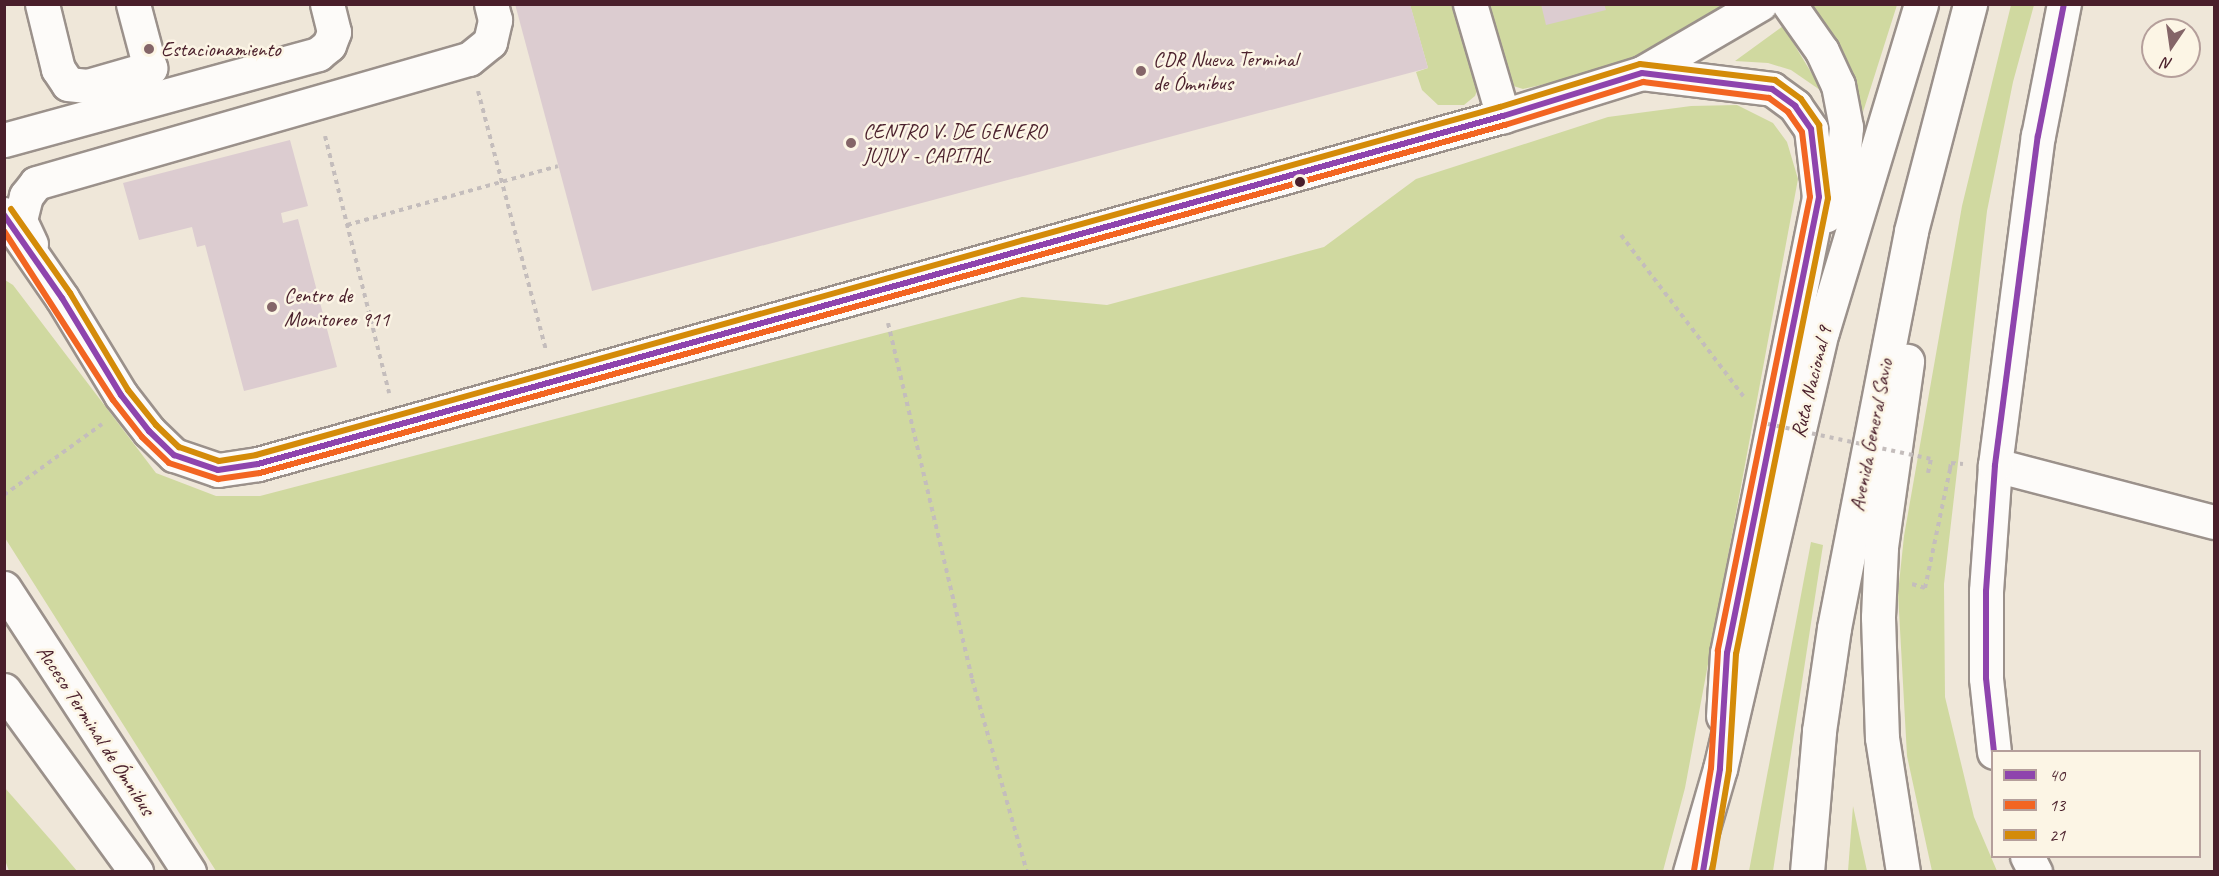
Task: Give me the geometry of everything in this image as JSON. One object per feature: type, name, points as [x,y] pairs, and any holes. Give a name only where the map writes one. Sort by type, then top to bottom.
[{"type":"main road","points":[[42,4],[58,69],[68,84],[87,86],[150,68],[133,4]]},
{"type":"main road","points":[[4,141],[318,54],[329,45],[334,32],[327,4]]},
{"type":"main road","points":[[39,262],[20,220],[26,196],[36,183],[469,59],[490,42],[495,20],[491,4]]},
{"type":"main road","points":[[1470,4],[1503,116]]},
{"type":"main road","points":[[4,214],[63,298],[121,395],[149,431],[174,455],[194,464],[218,470],[258,465],[880,287],[1503,116],[1642,73],[1760,4]]},
{"type":"main road","points":[[1789,4],[1822,51],[1838,85],[1846,127],[1843,163],[1791,326]]},
{"type":"main road","name":"Ruta Nacional 9","points":[[1703,872],[1720,769],[1822,332],[1921,4]]},
{"type":"main road","name":"Avenida General Savio","points":[[1807,872],[1818,732],[1834,628],[1911,231],[1970,4]]},
{"type":"main road","points":[[1903,872],[1882,738],[1881,547],[1924,264],[1979,4]]},
{"type":"main road","points":[[1994,750],[1986,678],[1986,591],[1995,465],[2038,136],[2064,4]]},
{"type":"main road","points":[[1642,73],[1772,89],[1795,106],[1811,129],[1819,197],[1791,326],[1727,653],[1720,769],[1690,872]]},
{"type":"main road","points":[[4,253],[25,264],[63,298]]},
{"type":"main road","points":[[1995,465],[2214,522]]},
{"type":"main road","name":"Acceso Terminal de Ómnibus","points":[[4,588],[189,872]]},
{"type":"main road","points":[[4,690],[136,872]]},
{"type":"main road","points":[[2028,858],[2035,872]]},
{"type":"path","points":[[469,59],[553,380]]},
{"type":"path","points":[[316,103],[397,425]]},
{"type":"path","points":[[347,225],[558,166]]},
{"type":"path","points":[[1621,235],[1745,399]]},
{"type":"path","points":[[880,287],[972,679],[1027,872]]},
{"type":"path","points":[[1760,416],[1768,424],[1930,459],[1927,481]]},
{"type":"path","points":[[4,495],[99,425]]},
{"type":"path","points":[[1911,572],[1909,583],[1925,588],[1950,469]]},
{"type":"green space","points":[[1410,5],[1462,5],[1481,81],[1475,96],[1464,105],[1438,105],[1422,90],[1416,72],[1428,68]]},
{"type":"green space","points":[[1486,5],[1740,5],[1654,53],[1590,74],[1523,89],[1507,84]]},
{"type":"green space","points":[[1808,5],[1897,5],[1863,112],[1848,65]]},
{"type":"green space","points":[[2011,5],[2034,5],[2013,82],[1987,211],[1944,584],[1945,697],[1974,817],[1997,871],[1932,871],[1907,756],[1898,593],[1904,536],[1962,206]]},
{"type":"green space","points":[[1783,26],[1823,92],[1791,70],[1768,63],[1735,61]]},
{"type":"green space","points":[[1737,105],[1773,123],[1787,142],[1798,179],[1685,788],[1663,871],[216,871],[5,538],[5,280],[13,285],[156,473],[216,496],[260,496],[1022,297],[1107,305],[1324,247],[1416,179],[1608,117],[1691,106]]},
{"type":"green space","points":[[1811,542],[1823,545],[1773,871],[1749,871]]},
{"type":"green space","points":[[5,788],[77,871],[9,871],[5,860]]},
{"type":"green space","points":[[1853,806],[1867,871],[1848,871]]},
{"type":"building","points":[[515,4],[1410,4],[1428,68],[592,291]]},
{"type":"building","points":[[1541,4],[1604,4],[1606,10],[1546,25]]},
{"type":"building","name":"Centro de Monitoreo 911","points":[[290,140],[308,206],[281,213],[283,223],[298,219],[337,367],[244,391],[205,245],[197,247],[192,227],[139,240],[123,183]]},
{"type":"transit line","name":"40","points":[[1994,750],[1986,678],[1986,591],[1995,465],[2038,136],[2064,4]]},
{"type":"transit line","name":"21","points":[[11,209],[70,293],[128,390],[156,425],[179,447],[219,461],[256,455],[1500,107],[1640,64],[1775,80],[1801,99],[1819,125],[1828,198],[1736,654],[1729,770],[1712,872]]},
{"type":"transit line","name":"40","points":[[4,215],[62,298],[121,395],[149,431],[174,455],[218,470],[258,464],[1503,116],[1642,73],[1772,89],[1795,106],[1811,129],[1819,197],[1727,653],[1720,769],[1703,872]]},
{"type":"transit line","name":"13","points":[[4,231],[113,400],[142,437],[169,463],[218,479],[260,473],[1505,125],[1643,82],[1769,98],[1788,112],[1802,132],[1810,197],[1718,651],[1711,768],[1694,871]]},
{"type":"place","name":"Estacionamiento","points":[[149,49]]},
{"type":"place","name":"CDR Nueva Terminal de Ómnibus","points":[[1141,71]]},
{"type":"place","name":"CENTRO V. DE GENERO JUJUY - CAPITAL","points":[[851,143]]},
{"type":"place","name":"Centro de Monitoreo 911","points":[[272,307]]}]
